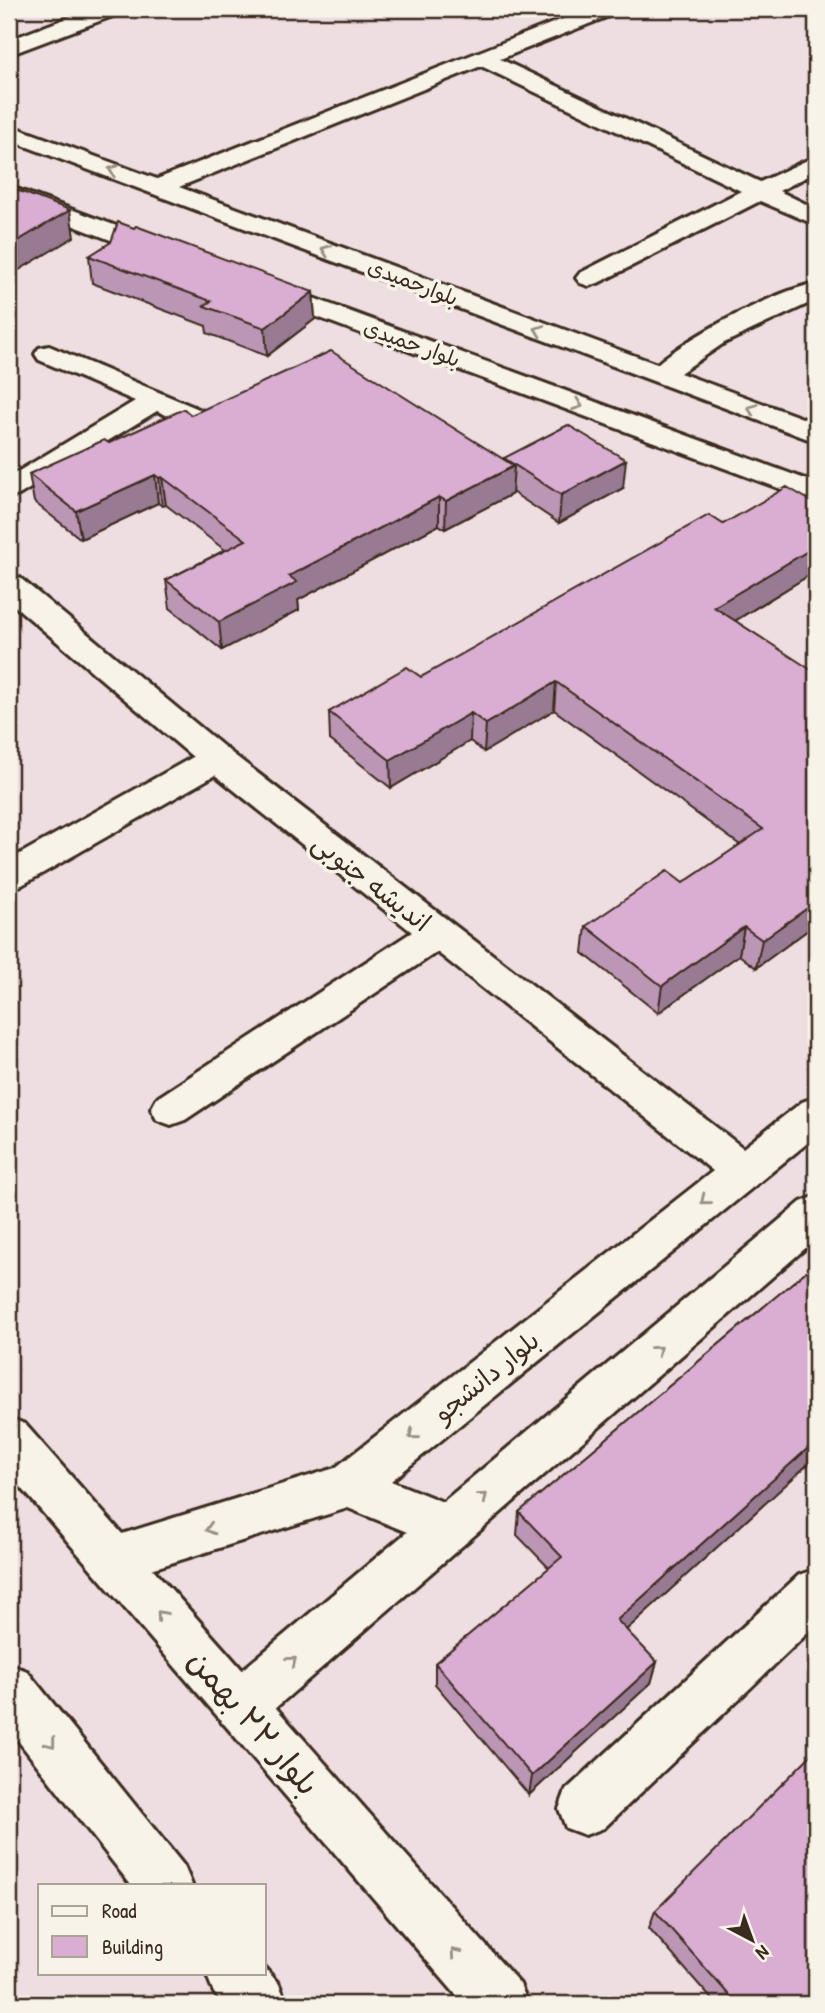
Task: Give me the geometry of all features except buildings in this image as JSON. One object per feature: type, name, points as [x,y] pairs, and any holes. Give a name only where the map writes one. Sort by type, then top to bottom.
[{"type":"street","points":[[9,48],[110,9]]},
{"type":"street","points":[[158,187],[606,9]]},
{"type":"street","points":[[481,58],[816,218]]},
{"type":"street","name":"بلوارحمیدی","points":[[9,132],[816,433]]},
{"type":"street","points":[[589,278],[816,163]]},
{"type":"street","points":[[9,193],[182,258]]},
{"type":"street","name":"بلوار حمیدی","points":[[247,282],[816,493]]},
{"type":"street","points":[[661,375],[681,356],[816,291]]},
{"type":"street","points":[[49,354],[203,421]]},
{"type":"street","points":[[9,489],[156,400]]},
{"type":"street","name":"اندیشه جنوبی","points":[[9,585],[23,616],[217,759],[741,1171]]},
{"type":"street","points":[[9,876],[217,759]]},
{"type":"street","points":[[171,1109],[438,933]]},
{"type":"street","name":"بلوار دانشجو","points":[[113,1559],[349,1486],[816,1113]]},
{"type":"street","points":[[240,1705],[816,1214]]},
{"type":"street","name":"بلوار ۲۲ بهمن","points":[[9,1439],[500,2004]]},
{"type":"street","points":[[349,1486],[448,1527]]},
{"type":"street","points":[[586,1809],[816,1592]]},
{"type":"street","points":[[9,1689],[164,1884]]},
{"type":"street","points":[[235,1974],[259,2004]]}]
